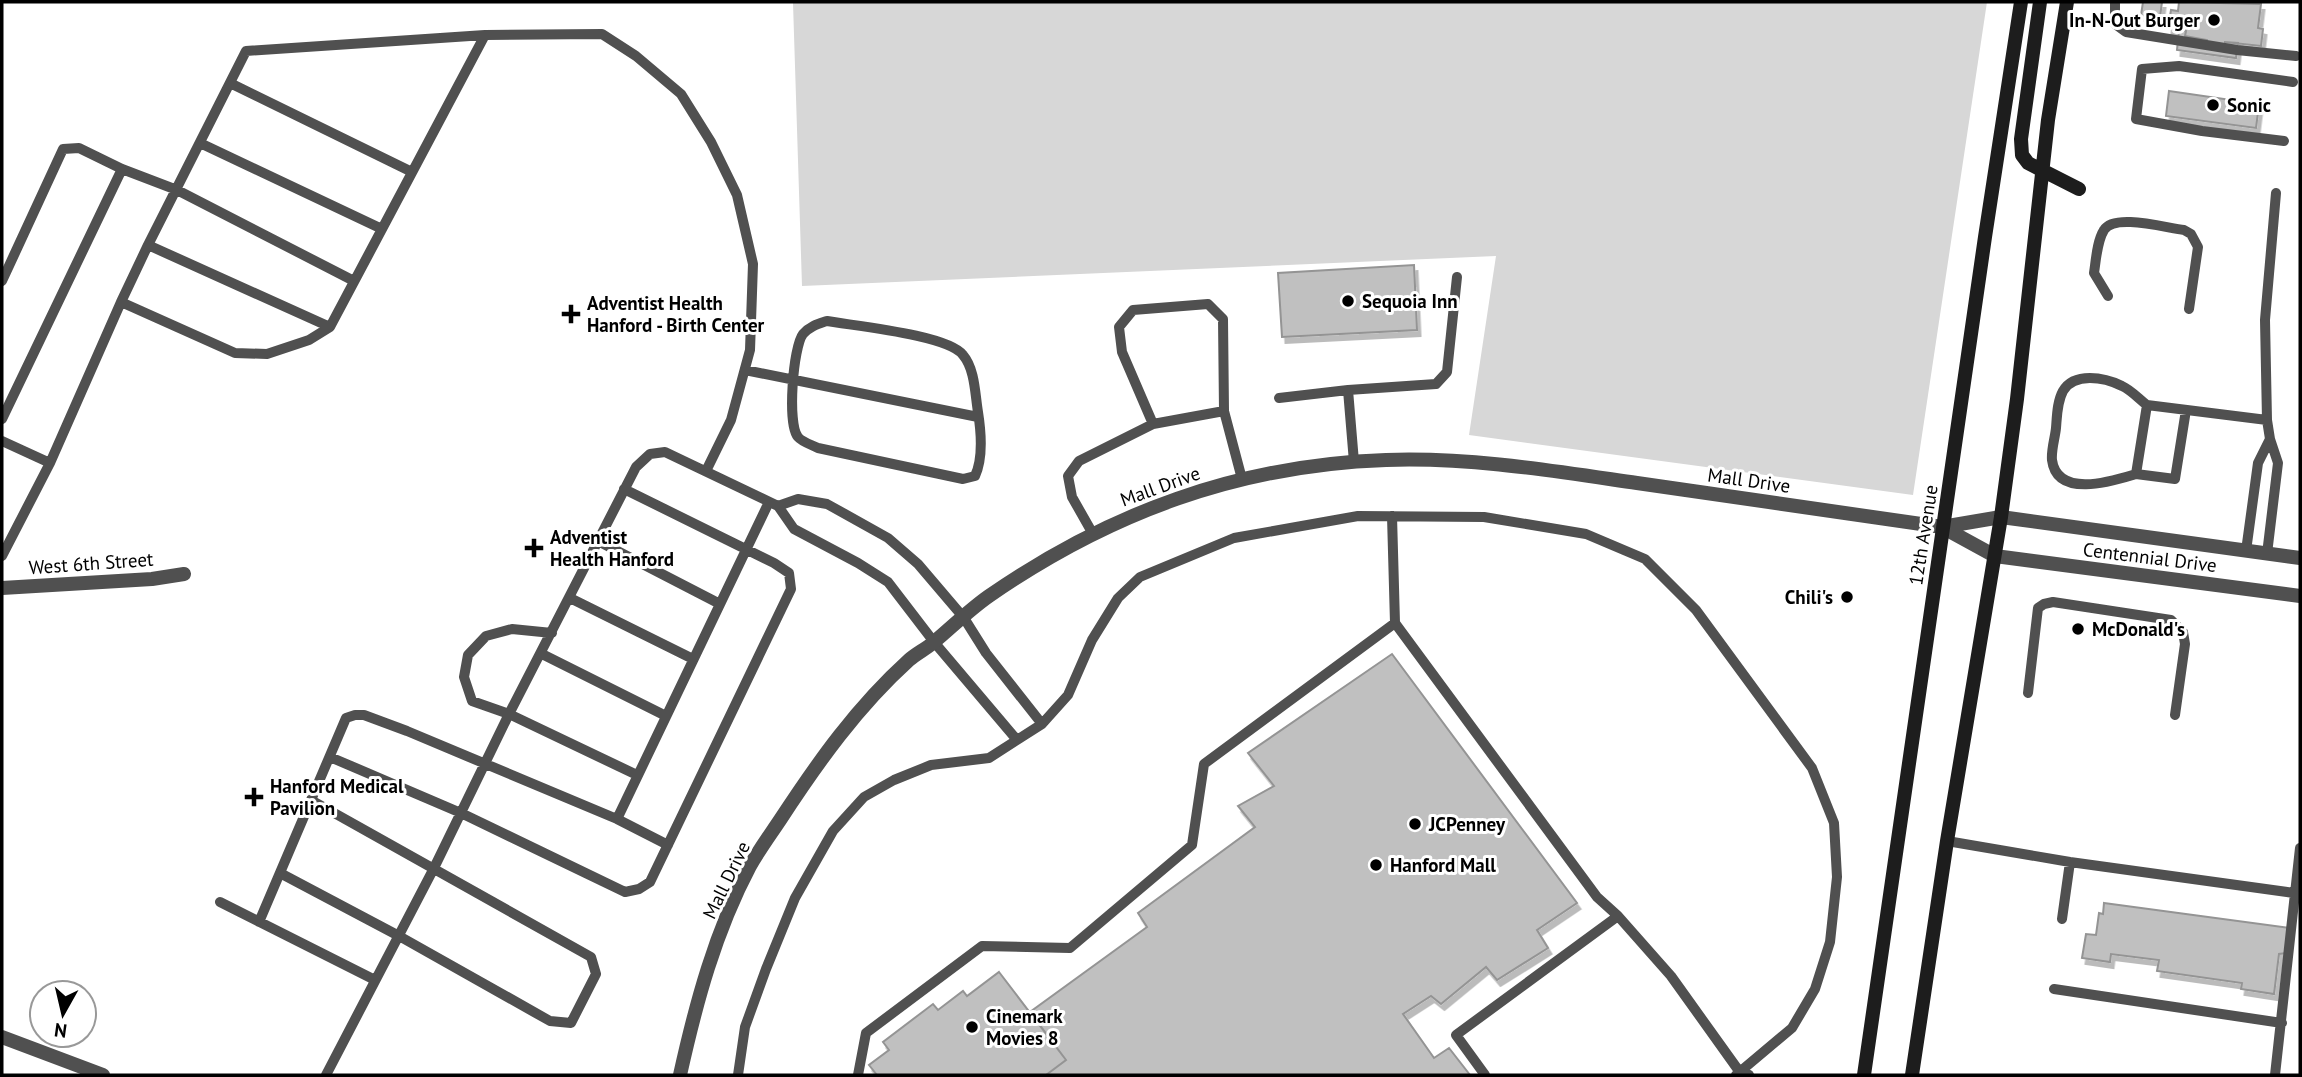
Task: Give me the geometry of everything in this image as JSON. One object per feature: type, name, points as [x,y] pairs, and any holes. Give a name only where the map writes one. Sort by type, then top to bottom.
[{"type":"main road","name":"12th Avenue","points":[[1864,1075],[1942,527],[2021,2]]},
{"type":"main road","points":[[2040,2],[2021,139],[2022,155],[2028,163],[2079,189]]},
{"type":"main road","points":[[1912,1075],[1947,841],[2001,517],[2042,170],[2067,2]]},
{"type":"street","name":"Mall Drive","points":[[680,1075],[709,963],[751,866],[802,786],[861,708],[911,658],[985,599],[1055,554],[1139,512],[1167,501],[1286,470],[1354,461],[1440,460],[1513,465],[1942,527],[2001,517]]},
{"type":"street","name":"Centennial Drive","points":[[2001,517],[2300,558]]},
{"type":"street","name":"Mall Drive","points":[[1942,527],[1995,556]]},
{"type":"street","name":"Centennial Drive","points":[[1995,556],[2300,596]]},
{"type":"street","name":"West 6th Street","points":[[2,588],[152,579],[184,574]]},
{"type":"street","points":[[2,1037],[103,1075]]},
{"type":"lane","points":[[2115,2],[2115,24],[2126,33],[2297,56]]},
{"type":"lane","points":[[2,556],[50,463],[148,244],[246,51],[485,35],[602,34],[636,56],[681,94],[711,142],[737,195],[753,264],[750,350],[731,420],[706,471]]},
{"type":"lane","points":[[121,302],[235,353],[267,355],[309,340],[330,327],[485,35]]},
{"type":"lane","points":[[2284,141],[2136,119],[2142,69],[2179,66],[2293,82]]},
{"type":"lane","points":[[230,83],[412,172]]},
{"type":"lane","points":[[201,143],[382,229]]},
{"type":"lane","points":[[2,281],[63,149],[79,148],[122,169],[177,190],[354,281]]},
{"type":"lane","points":[[2,419],[122,169]]},
{"type":"lane","points":[[2267,554],[2278,463],[2267,420],[2265,320],[2276,193]]},
{"type":"lane","points":[[2108,296],[2094,273],[2102,232],[2114,222],[2184,230],[2195,240],[2198,247],[2189,309]]},
{"type":"lane","points":[[148,244],[330,327]]},
{"type":"lane","points":[[1279,398],[1436,384],[1447,372],[1457,276]]},
{"type":"lane","points":[[1153,424],[1122,352],[1119,327],[1133,310],[1208,304],[1223,319],[1224,411],[1242,480]]},
{"type":"lane","points":[[827,321],[926,337],[961,352],[970,365],[978,417],[979,467],[975,476],[963,479],[818,448],[798,437],[792,421],[793,380],[802,336],[812,326],[827,321]]},
{"type":"lane","points":[[745,370],[978,417]]},
{"type":"lane","points":[[2186,410],[2175,479],[2136,474],[2091,485],[2070,482],[2058,473],[2052,461],[2063,391],[2081,377],[2122,386],[2147,405],[2267,420]]},
{"type":"lane","points":[[1348,390],[1354,461]]},
{"type":"lane","points":[[2136,474],[2147,405]]},
{"type":"lane","points":[[1093,534],[1072,497],[1068,475],[1079,461],[1153,424],[1224,411]]},
{"type":"lane","points":[[2246,551],[2258,463],[2270,439]]},
{"type":"lane","points":[[2,440],[50,463]]},
{"type":"lane","points":[[326,1075],[434,868],[624,489],[636,467],[650,453],[665,452],[774,504],[794,529],[888,582],[934,642],[1017,740]]},
{"type":"lane","points":[[330,757],[461,813],[625,892],[639,889],[650,882],[791,589],[789,573],[624,489]]},
{"type":"lane","points":[[617,818],[746,549],[774,504],[798,499],[828,504],[888,538],[918,564],[964,618],[986,653],[1042,724]]},
{"type":"lane","points":[[738,1075],[745,1027],[796,898],[833,831],[864,797],[894,780],[932,765],[989,758],[1042,724],[1068,695],[1093,640],[1118,598],[1140,577],[1234,538],[1358,516],[1392,516],[1484,517],[1586,534],[1645,559],[1696,610],[1812,768],[1834,823],[1837,877],[1830,942],[1815,989],[1792,1028],[1742,1074],[1671,976],[1618,916],[1597,897],[1395,623],[1392,516]]},
{"type":"lane","points":[[598,541],[720,604]]},
{"type":"lane","points":[[570,598],[693,659]]},
{"type":"lane","points":[[2028,693],[2038,608],[2053,602],[2171,620],[2178,625],[2183,632],[2185,644],[2175,715]]},
{"type":"lane","points":[[858,1075],[866,1034],[982,946],[1070,948],[1192,845],[1204,764],[1395,623]]},
{"type":"lane","points":[[552,633],[512,629],[485,636],[468,655],[464,677],[472,701],[509,714],[638,775]]},
{"type":"lane","points":[[542,654],[666,716]]},
{"type":"lane","points":[[259,922],[346,718],[355,715],[364,715],[617,818],[668,845]]},
{"type":"lane","points":[[280,873],[550,1021],[571,1023],[596,974],[591,957],[311,800]]},
{"type":"lane","points":[[1947,841],[2070,862],[2294,893]]},
{"type":"lane","points":[[2276,1075],[2300,848]]},
{"type":"lane","points":[[2062,919],[2070,862]]},
{"type":"lane","points":[[220,902],[375,980]]},
{"type":"lane","points":[[1485,1075],[1456,1034],[1618,916]]},
{"type":"lane","points":[[2054,989],[2282,1023]]},
{"type":"shaded area","points":[[1987,2],[1913,495],[1469,435],[1496,256],[802,286],[793,3]]},
{"type":"building","points":[[2143,2],[2162,2],[2160,17],[2141,15]]},
{"type":"building","name":"In-N-Out Burger","points":[[2179,2],[2261,4],[2258,28],[2263,29],[2261,46],[2207,43],[2207,40],[2185,36],[2186,31],[2168,28],[2171,10],[2178,11]]},
{"type":"building","points":[[2179,30],[2186,31],[2185,36],[2207,40],[2207,43],[2225,46],[2225,42],[2238,43],[2236,58],[2177,50]]},
{"type":"building","points":[[2169,91],[2259,104],[2256,128],[2166,116]]},
{"type":"building","name":"Sequoia Inn","points":[[1414,265],[1417,330],[1282,337],[1278,273]]},
{"type":"building","name":"Hanford Mall","points":[[1392,654],[1577,903],[1537,930],[1548,948],[1497,980],[1486,967],[1441,1004],[1431,996],[1403,1014],[1434,1058],[1449,1048],[1470,1075],[1046,1075],[1066,1060],[1030,1012],[1147,927],[1138,913],[1255,827],[1238,806],[1274,786],[1248,753]]},
{"type":"building","points":[[2104,903],[2290,928],[2287,953],[2279,954],[2274,994],[2241,989],[2242,983],[2157,971],[2159,960],[2111,954],[2110,962],[2082,958],[2086,934],[2096,935],[2099,913],[2103,914]]},
{"type":"building","name":"Cinemark Movies 8","points":[[999,972],[1066,1060],[1046,1075],[877,1075],[869,1065],[889,1050],[883,1042],[933,1004],[938,1010],[963,991],[967,996]]},
{"type":"place","name":"In-N-Out Burger","points":[[2214,20]]},
{"type":"place","name":"Sonic","points":[[2213,105]]},
{"type":"place","name":"Sequoia Inn","points":[[1348,301]]},
{"type":"place","name":"Adventist Health Hanford - Birth Center","points":[[571,314]]},
{"type":"place","name":"Adventist Health Hanford","points":[[534,548]]},
{"type":"place","name":"Chili's","points":[[1847,597]]},
{"type":"place","name":"McDonald's","points":[[2078,629]]},
{"type":"place","name":"Hanford Medical Pavilion","points":[[254,797]]},
{"type":"place","name":"JCPenney","points":[[1415,824]]},
{"type":"place","name":"Hanford Mall","points":[[1376,865]]},
{"type":"place","name":"Cinemark Movies 8","points":[[972,1027]]}]
